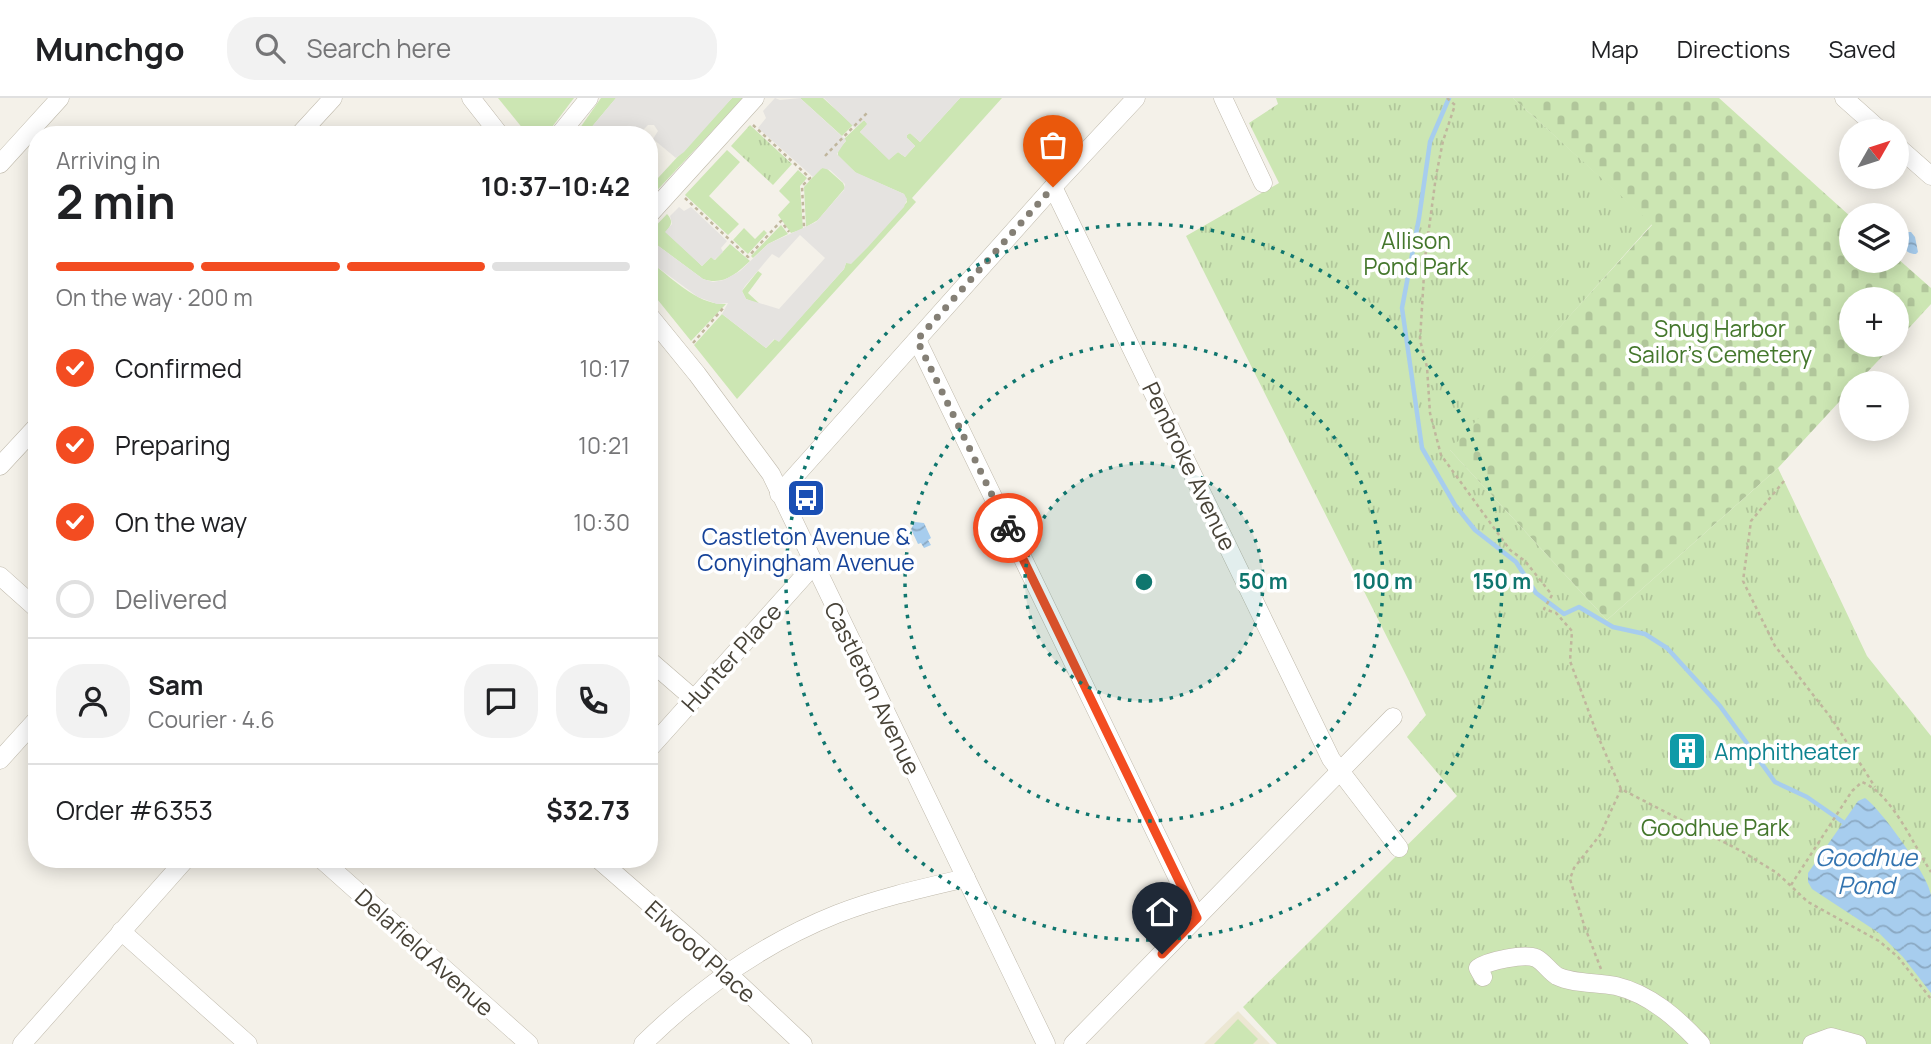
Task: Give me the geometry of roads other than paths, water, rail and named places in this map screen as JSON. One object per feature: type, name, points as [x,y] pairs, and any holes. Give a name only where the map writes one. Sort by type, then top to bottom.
[{"type":"street","points":[[35,126],[60,98]]},
{"type":"street","points":[[307,126],[333,98]]},
{"type":"street","points":[[471,98],[493,126]]},
{"type":"street","points":[[566,126],[589,98]]},
{"type":"street","points":[[658,205],[755,98]]},
{"type":"street","points":[[779,494],[1136,98]]},
{"type":"street","points":[[1223,98],[1263,183]]},
{"type":"street","points":[[1844,98],[1868,119]]},
{"type":"street","points":[[0,164],[28,133]]},
{"type":"street","points":[[1909,156],[1929,172]]},
{"type":"street","name":"Penbroke Avenue","points":[[1053,187],[1331,759],[1399,848]]},
{"type":"street","name":"Castleton Avenue","points":[[658,333],[771,474],[1045,1044]]},
{"type":"street","points":[[917,340],[1197,918]]},
{"type":"street","points":[[0,466],[28,436]]},
{"type":"street","name":"Hunter Place","points":[[658,739],[813,566]]},
{"type":"street","points":[[0,576],[28,600]]},
{"type":"street","points":[[658,668],[694,699]]},
{"type":"street","points":[[1073,1044],[1393,717]]},
{"type":"street","points":[[0,760],[28,729]]},
{"type":"street","points":[[22,1044],[178,868]]},
{"type":"street","name":"Delafield Avenue","points":[[331,868],[529,1044]]},
{"type":"street","name":"Elwood Place","points":[[608,868],[803,1044]]},
{"type":"street","points":[[643,1044],[688,1003],[727,973],[787,938],[838,914],[966,878]]},
{"type":"street","points":[[121,931],[248,1044]]},
{"type":"street","points":[[1483,977],[1478,968],[1484,964],[1522,956],[1534,958],[1558,976],[1609,985],[1635,993],[1662,1008],[1701,1044]]},
{"type":"street","points":[[1812,1044],[1832,1037],[1857,1044]]},
{"type":"water","points":[[1909,232],[1915,237],[1918,252],[1909,252]]},
{"type":"water","points":[[915,522],[924,523],[931,538],[928,540],[931,545],[924,548],[921,543],[918,544],[911,529]]},
{"type":"water","name":"Goodhue Pond","points":[[1865,798],[1882,815],[1903,844],[1928,886],[1931,895],[1931,993],[1903,957],[1879,933],[1812,889],[1808,882],[1808,873],[1858,801]]},
{"type":"waterway","points":[[1449,98],[1430,142],[1402,308],[1422,448],[1455,505],[1475,530],[1516,562],[1536,593],[1564,614],[1579,607],[1613,627],[1645,634],[1667,648],[1720,706],[1775,782],[1807,797],[1843,822]]},
{"type":"place","name":"Castleton Avenue & Conyingham Avenue","points":[[806,498]]},
{"type":"place","name":"Amphitheater","points":[[1687,751]]},
{"type":"park label","name":"Allison Pond Park","points":[[1416,253]]},
{"type":"park label","name":"Snug Harbor Sailor's Cemetery","points":[[1720,341]]},
{"type":"park label","name":"Goodhue Park","points":[[1715,827]]}]
